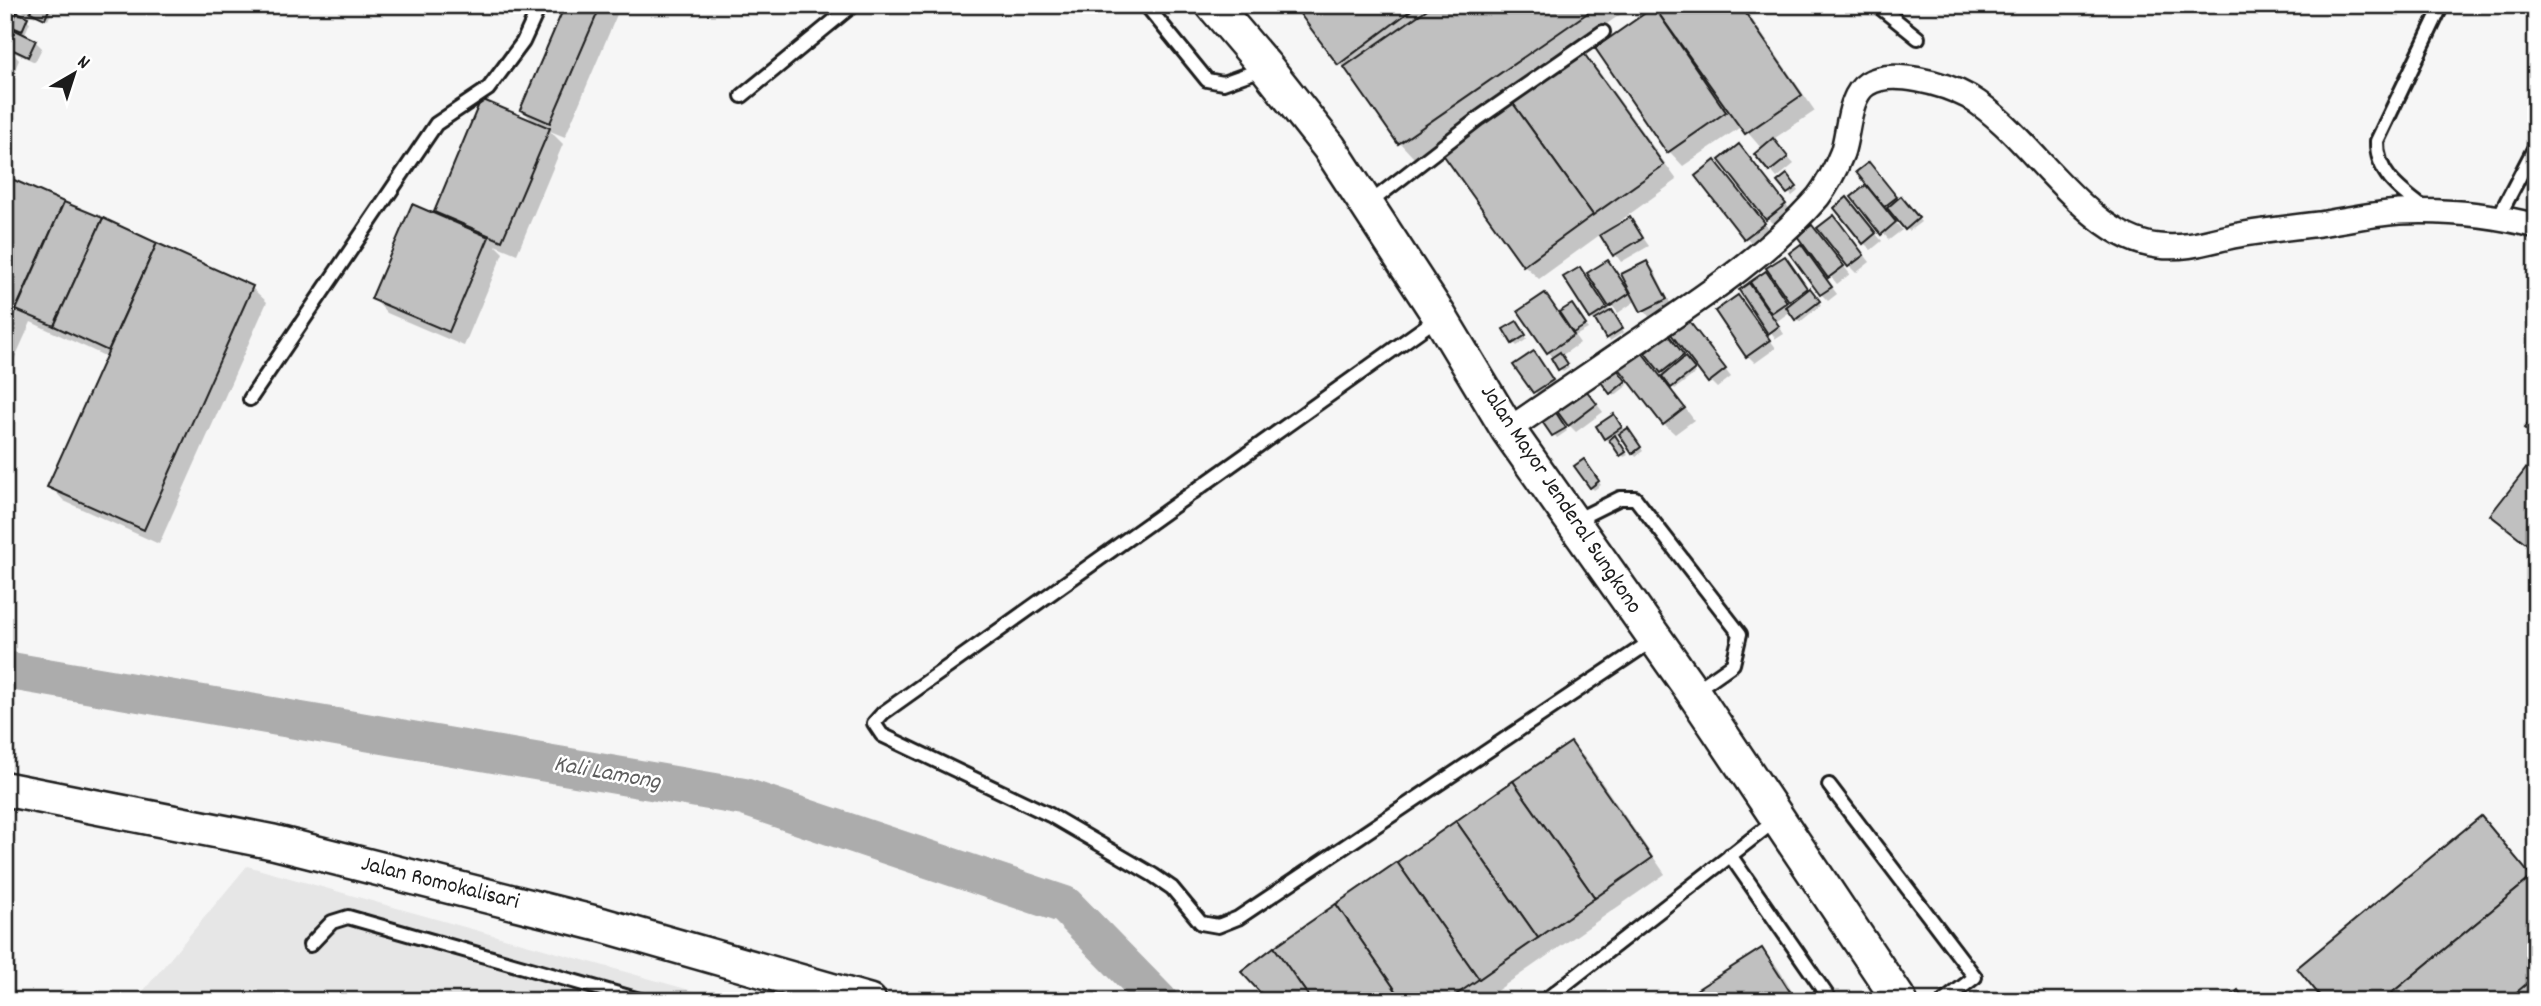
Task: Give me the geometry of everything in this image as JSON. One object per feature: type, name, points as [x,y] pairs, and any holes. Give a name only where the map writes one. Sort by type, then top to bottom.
[{"type":"main road","name":"Jalan Mayor Jenderal Sungkono","points":[[1213,5],[1266,67],[1329,148],[1440,317],[1508,430],[1779,817],[1900,1001]]},
{"type":"main road","name":"Jalan Romokalisari","points":[[5,789],[273,842],[603,925],[869,1001]]},
{"type":"street","points":[[1508,430],[1721,285],[1778,237],[1819,195],[1833,174],[1842,151],[1852,108],[1864,85],[1878,79],[1895,76],[1956,90],[1975,101],[1998,119],[2083,206],[2135,242],[2186,248],[2241,234],[2396,212],[2499,216],[2536,226]]},
{"type":"lane","points":[[250,399],[436,124],[488,89],[523,42],[540,5]]},
{"type":"lane","points":[[742,96],[853,5]]},
{"type":"lane","points":[[1146,5],[1207,80],[1223,83],[1266,67]]},
{"type":"lane","points":[[1877,5],[1918,38]]},
{"type":"lane","points":[[2428,212],[2397,188],[2387,176],[2377,156],[2377,141],[2442,5]]},
{"type":"lane","points":[[1367,205],[1479,118],[1603,32]]},
{"type":"lane","points":[[2499,216],[2536,145]]},
{"type":"lane","points":[[1440,317],[883,713],[874,723],[882,735],[1049,815],[1142,868],[1171,888],[1200,923],[1218,926],[1238,918],[1654,639]]},
{"type":"lane","points":[[1573,522],[1620,498],[1635,498],[1740,634],[1733,664],[1693,692]]},
{"type":"lane","points":[[1829,785],[1975,977],[1944,1001]]},
{"type":"lane","points":[[1544,1001],[1779,817]]},
{"type":"lane","points":[[1730,855],[1831,1001]]},
{"type":"lane","points":[[310,945],[332,922],[348,917],[643,1001]]},
{"type":"shaded area","points":[[247,866],[729,1001],[135,1001]]},
{"type":"building","points":[[5,5],[17,7],[9,24],[5,23]]},
{"type":"building","points":[[33,5],[51,5],[45,19],[30,12]]},
{"type":"building","points":[[565,5],[601,5],[550,123],[520,110]]},
{"type":"building","points":[[1303,5],[1418,5],[1338,65],[1297,10]]},
{"type":"building","points":[[1433,5],[1599,5],[1398,144],[1344,67]]},
{"type":"building","points":[[1740,5],[1802,95],[1745,134],[1654,7]]},
{"type":"building","points":[[1654,7],[1726,112],[1667,153],[1595,48]]},
{"type":"building","points":[[17,12],[28,17],[22,31],[10,26]]},
{"type":"building","points":[[5,25],[36,40],[28,57],[5,46]]},
{"type":"building","points":[[5,47],[13,51],[5,67]]},
{"type":"building","points":[[1583,52],[1664,165],[1593,215],[1512,102]]},
{"type":"building","points":[[481,99],[550,128],[502,241],[434,212]]},
{"type":"building","points":[[1512,102],[1593,215],[1523,266],[1442,153]]},
{"type":"building","points":[[1773,138],[1788,157],[1769,172],[1754,154]]},
{"type":"building","points":[[1739,144],[1786,204],[1766,220],[1719,160]]},
{"type":"building","points":[[1715,160],[1765,223],[1744,239],[1695,176]]},
{"type":"building","points":[[1869,162],[1897,197],[1884,207],[1856,172]]},
{"type":"building","points":[[1787,174],[1797,187],[1787,194],[1777,182]]},
{"type":"building","points":[[5,176],[64,202],[5,333]]},
{"type":"building","points":[[1866,185],[1896,222],[1881,235],[1851,197]]},
{"type":"building","points":[[1901,196],[1919,218],[1905,230],[1887,208]]},
{"type":"building","points":[[1847,197],[1876,233],[1863,244],[1834,208]]},
{"type":"building","points":[[64,202],[103,218],[54,326],[16,310]]},
{"type":"building","points":[[412,204],[489,237],[449,332],[371,299]]},
{"type":"building","points":[[1834,215],[1864,255],[1848,267],[1817,228]]},
{"type":"building","points":[[1630,217],[1643,238],[1613,256],[1600,235]]},
{"type":"building","points":[[103,218],[157,243],[108,351],[54,326]]},
{"type":"building","points":[[1812,225],[1844,266],[1828,278],[1797,236]]},
{"type":"building","points":[[157,243],[253,286],[144,530],[47,487]]},
{"type":"building","points":[[1801,244],[1832,287],[1820,295],[1789,253]]},
{"type":"building","points":[[1785,256],[1807,288],[1789,301],[1766,268]]},
{"type":"building","points":[[1608,260],[1630,293],[1609,307],[1587,273]]},
{"type":"building","points":[[1647,261],[1667,299],[1641,312],[1621,274]]},
{"type":"building","points":[[1580,267],[1607,308],[1590,319],[1563,277]]},
{"type":"building","points":[[1766,271],[1787,302],[1771,313],[1750,282]]},
{"type":"building","points":[[1749,283],[1779,326],[1768,334],[1739,290]]},
{"type":"building","points":[[1810,288],[1820,301],[1795,320],[1786,307]]},
{"type":"building","points":[[1545,293],[1574,335],[1547,353],[1518,311]]},
{"type":"building","points":[[1738,295],[1770,340],[1746,357],[1715,311]]},
{"type":"building","points":[[1572,304],[1586,325],[1573,333],[1559,312]]},
{"type":"building","points":[[1612,310],[1623,328],[1606,339],[1595,320]]},
{"type":"building","points":[[1517,321],[1526,335],[1512,344],[1503,329]]},
{"type":"building","points":[[1689,321],[1726,369],[1708,383],[1671,334]]},
{"type":"building","points":[[1668,334],[1684,355],[1661,373],[1645,353]]},
{"type":"building","points":[[1637,346],[1685,408],[1663,425],[1615,363]]},
{"type":"building","points":[[1534,351],[1553,380],[1533,393],[1513,365]]},
{"type":"building","points":[[1560,352],[1568,364],[1558,370],[1551,358]]},
{"type":"building","points":[[1685,357],[1695,369],[1671,388],[1662,376]]},
{"type":"building","points":[[1614,365],[1626,381],[1610,394],[1598,378]]},
{"type":"building","points":[[1582,385],[1597,404],[1568,426],[1554,407]]},
{"type":"building","points":[[1553,408],[1566,428],[1552,436],[1539,417]]},
{"type":"building","points":[[2536,413],[2536,438],[2524,428]]},
{"type":"building","points":[[1614,414],[1622,427],[1604,439],[1596,426]]},
{"type":"building","points":[[1628,428],[1641,447],[1632,454],[1619,434]]},
{"type":"building","points":[[1615,435],[1626,452],[1620,456],[1609,440]]},
{"type":"building","points":[[2536,456],[2536,551],[2490,515]]},
{"type":"building","points":[[1584,459],[1599,481],[1590,488],[1574,466]]},
{"type":"building","points":[[1571,742],[1652,858],[1595,898],[1513,781]]},
{"type":"building","points":[[1513,781],[1595,898],[1538,938],[1456,821]]},
{"type":"building","points":[[2481,816],[2532,877],[2382,1001],[2324,1001],[2297,968]]},
{"type":"building","points":[[1456,821],[1538,938],[1479,979],[1397,862]]},
{"type":"building","points":[[1397,862],[1479,979],[1447,1001],[1403,1001],[1336,904]]},
{"type":"building","points":[[2532,877],[2536,882],[2536,976],[2506,1001],[2382,1001]]},
{"type":"building","points":[[1336,904],[1403,1001],[1312,1001],[1274,947]]},
{"type":"building","points":[[1274,947],[1312,1001],[1268,1001],[1241,972]]},
{"type":"building","points":[[1762,948],[1796,1001],[1679,1001]]},
{"type":"building","points":[[2238,990],[2246,1001],[2225,1001]]},
{"type":"waterway","name":"Kali Lamong","points":[[5,670],[744,797],[1065,905],[1159,1001]]}]
